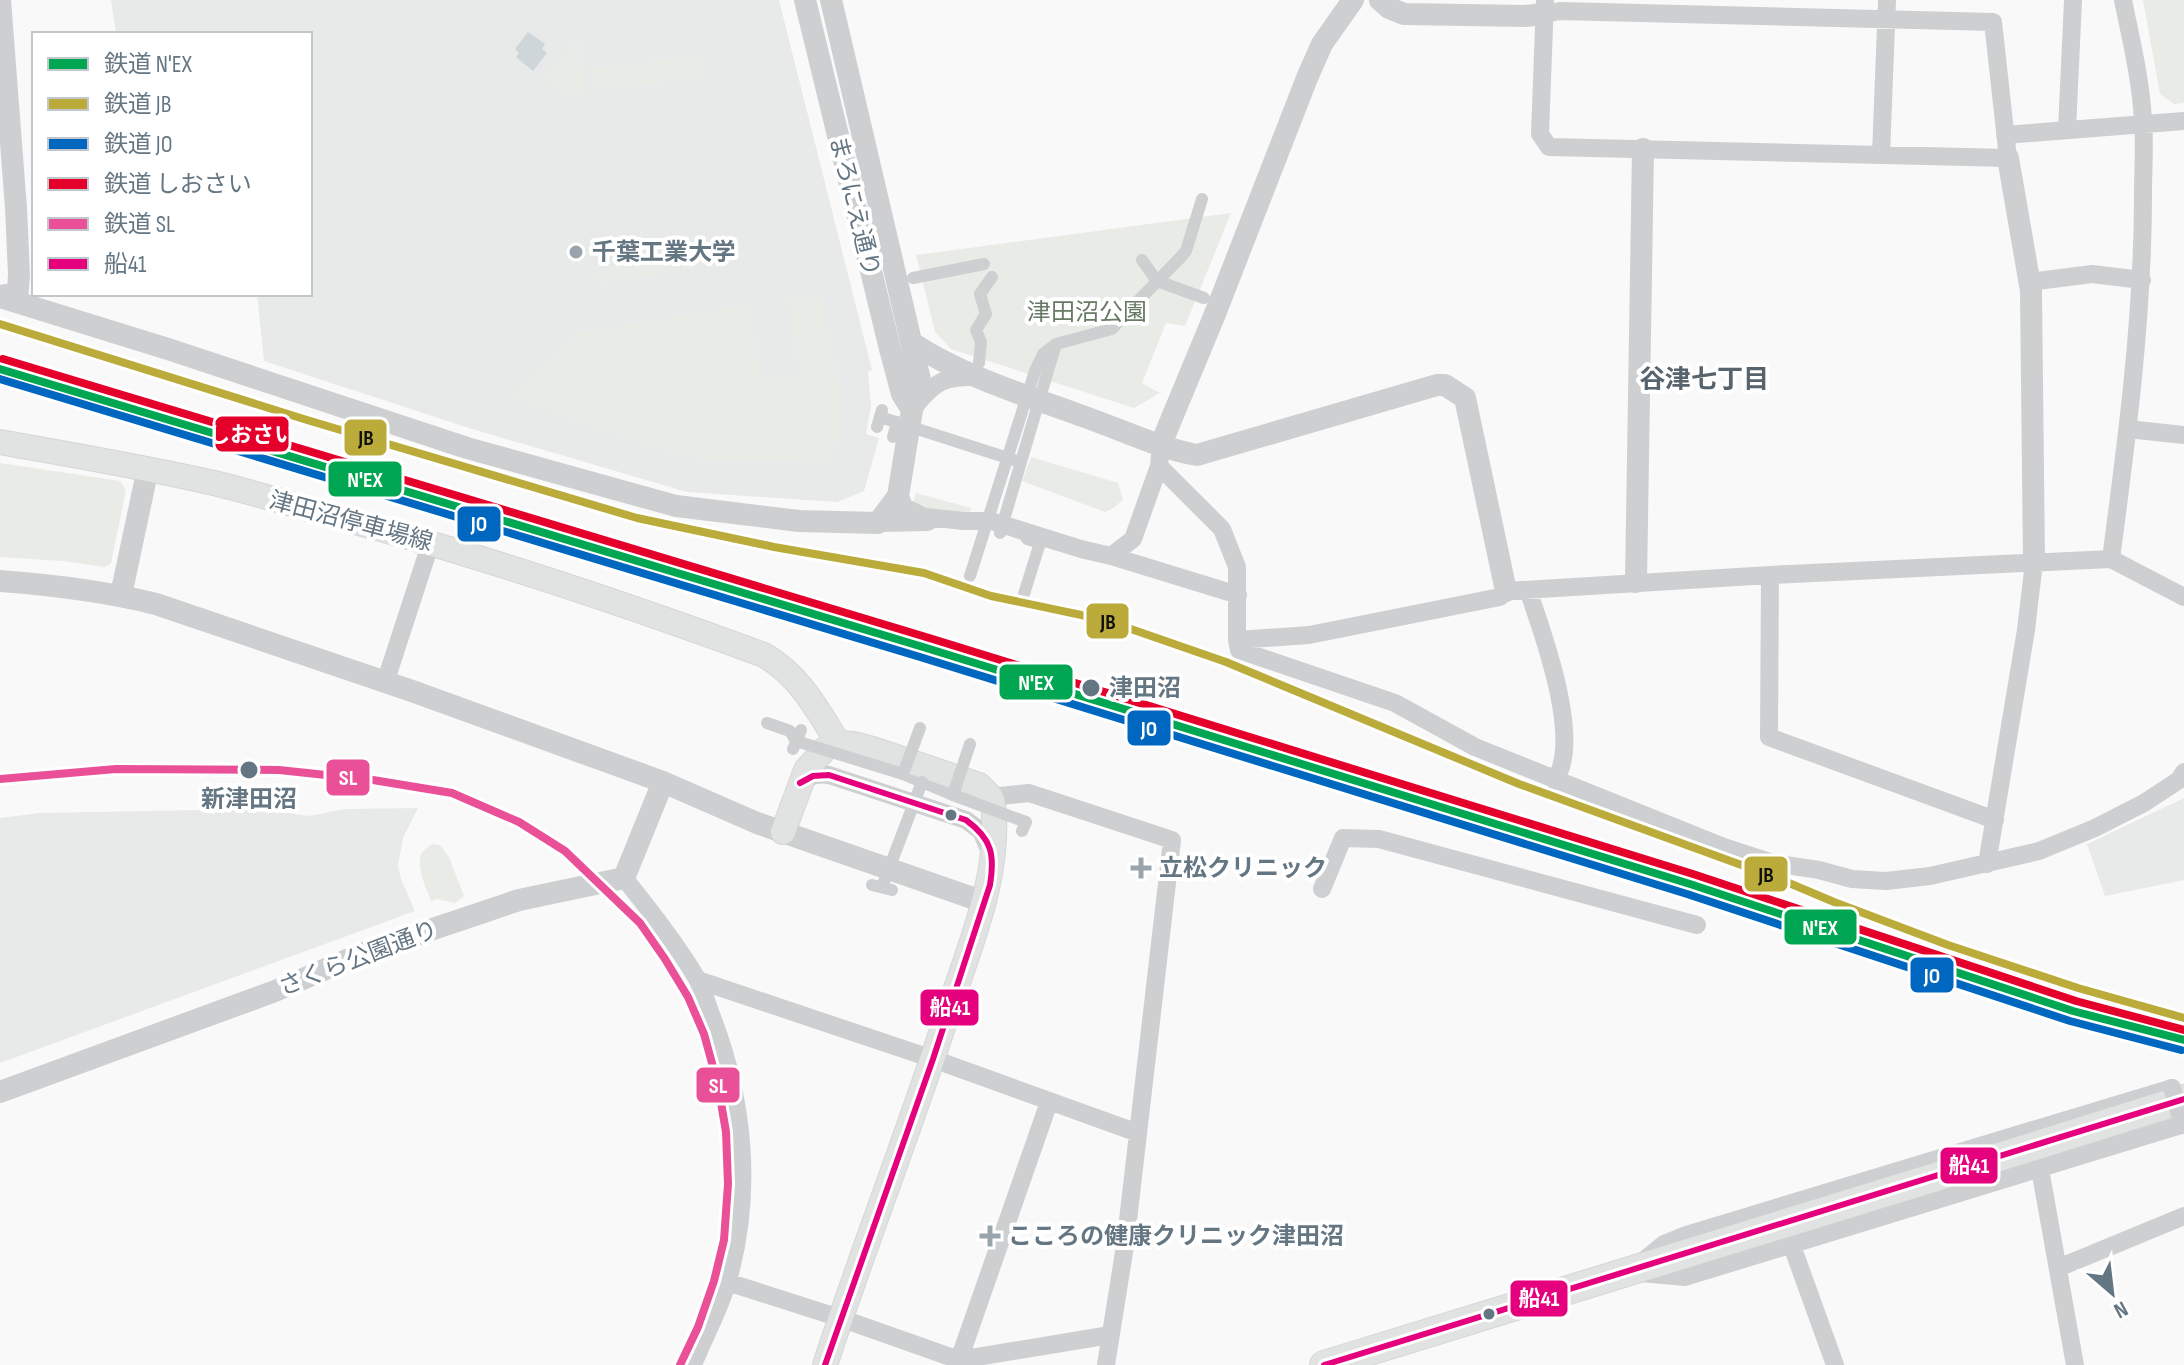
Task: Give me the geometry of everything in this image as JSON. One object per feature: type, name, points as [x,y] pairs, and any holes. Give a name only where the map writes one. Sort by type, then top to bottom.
[{"type":"main road","name":"津田沼停車場線","points":[[0,442],[148,468],[218,484],[431,542],[579,589],[764,655],[795,678],[838,743]]},
{"type":"main road","points":[[783,832],[806,770],[825,749],[838,743],[873,749],[979,785],[991,797],[994,812],[994,860],[984,902],[933,1059],[825,1365]]},
{"type":"main road","points":[[1324,1365],[1586,1283],[2181,1109]]},
{"type":"street","points":[[0,0],[19,275],[6,297],[467,448],[676,506],[799,521],[991,521],[1238,595]]},
{"type":"street","name":"まろにえ通り","points":[[805,0],[902,394],[904,416],[898,496]]},
{"type":"street","name":"まろにえ通り","points":[[831,0],[921,384],[904,416]]},
{"type":"street","points":[[1111,556],[1133,539],[1160,455],[1307,78],[1322,44],[1353,0]]},
{"type":"street","points":[[1380,0],[1404,14],[1525,16],[1545,7],[1573,12],[1993,22],[2008,158],[2029,282],[2034,562],[2026,630],[1987,864]]},
{"type":"street","points":[[1881,155],[1887,0]]},
{"type":"street","points":[[2067,130],[2073,0]]},
{"type":"street","points":[[2111,559],[2128,429],[2142,280],[2144,123],[2123,0]]},
{"type":"street","points":[[1545,7],[1540,134],[1549,147],[2008,158]]},
{"type":"street","points":[[2005,135],[2184,121]]},
{"type":"street","points":[[1636,582],[1643,149]]},
{"type":"street","points":[[1000,533],[1021,463],[1043,354],[1056,344],[1112,329],[1186,251],[1202,199]]},
{"type":"street","points":[[1142,260],[1157,281],[1204,298]]},
{"type":"street","points":[[913,278],[984,264]]},
{"type":"street","points":[[2029,282],[2092,274],[2142,280]]},
{"type":"street","points":[[979,370],[981,342],[976,330],[986,314],[980,294],[992,277]]},
{"type":"street","points":[[912,343],[931,355],[979,370],[1160,455],[1222,529],[1237,567],[1239,650],[1395,703],[1475,747],[1724,847],[1773,863],[1852,879],[1886,881],[1930,876],[2039,851],[2144,803],[2179,780],[2184,772]]},
{"type":"street","points":[[893,437],[904,416],[929,389],[979,370]]},
{"type":"street","points":[[970,576],[1008,458],[1040,377]]},
{"type":"street","points":[[1160,455],[1197,455],[1437,385],[1445,385],[1465,398],[1517,590],[1552,664],[1564,728],[1563,762],[1555,781]]},
{"type":"street","points":[[879,418],[904,416],[1021,463]]},
{"type":"street","points":[[2128,429],[2184,435]]},
{"type":"street","points":[[121,595],[148,468]]},
{"type":"street","points":[[878,523],[898,496]]},
{"type":"street","points":[[898,496],[902,508],[918,516],[963,521]]},
{"type":"street","points":[[985,529],[1040,543],[1024,594]]},
{"type":"street","points":[[385,683],[431,542]]},
{"type":"street","points":[[1237,640],[1309,635],[1500,597],[1517,590],[2034,562],[2111,559],[2184,597]]},
{"type":"street","points":[[1770,575],[1769,737],[1995,820]]},
{"type":"street","points":[[0,581],[60,585],[156,604],[663,782],[757,823],[984,902]]},
{"type":"street","points":[[767,723],[790,731],[796,740],[903,774],[1026,822],[1022,831]]},
{"type":"street","points":[[903,774],[920,728]]},
{"type":"street","points":[[953,795],[970,744]]},
{"type":"street","points":[[800,783],[809,776],[829,775],[966,820],[981,831],[994,860]]},
{"type":"street","points":[[663,782],[624,878],[674,942],[698,980],[730,1071],[743,1166],[741,1215],[727,1282],[693,1365]]},
{"type":"street","points":[[882,887],[922,782]]},
{"type":"street","points":[[991,797],[1029,793],[1172,840],[1125,1246],[1106,1365]]},
{"type":"street","points":[[1322,889],[1343,838],[1379,839],[1697,925]]},
{"type":"street","name":"さくら公園通り","points":[[0,1092],[275,991],[356,956],[430,930],[519,900],[624,878]]},
{"type":"street","points":[[698,980],[933,1059],[1138,1133]]},
{"type":"street","points":[[959,1360],[1049,1102]]},
{"type":"street","points":[[1631,1272],[1685,1277],[2040,1169],[2181,1109]]},
{"type":"street","points":[[2040,1169],[2075,1365]]},
{"type":"street","points":[[2058,1268],[2184,1216]]},
{"type":"street","points":[[1791,1243],[1835,1365]]},
{"type":"street","points":[[727,1282],[959,1360],[1110,1335]]},
{"type":"shaded area","name":"千葉工業大学","points":[[111,0],[779,0],[872,370],[868,372],[871,405],[866,434],[879,438],[864,491],[837,502],[687,492],[472,429],[264,361],[257,296],[312,296],[312,32],[116,32]]},
{"type":"shaded area","points":[[528,32],[545,44],[542,49],[547,53],[533,71],[516,57],[519,53],[515,49]]},
{"type":"shaded area","points":[[2184,798],[2184,880],[2105,896],[2087,844]]},
{"type":"shaded area","points":[[418,808],[403,838],[398,866],[415,911],[0,1063],[0,818],[40,813],[261,809],[309,816],[345,809]]},
{"type":"green space","points":[[2143,0],[2184,0],[2184,103],[2174,104],[2160,94]]},
{"type":"green space","points":[[578,35],[586,93],[567,95],[546,79]]},
{"type":"green space","points":[[702,54],[705,77],[605,91],[594,82],[590,70]]},
{"type":"green space","name":"津田沼公園","points":[[1231,213],[1185,326],[1166,323],[1142,383],[1160,393],[1134,408],[951,349],[935,332],[916,255]]},
{"type":"green space","points":[[684,255],[691,258],[697,268],[595,284],[596,274],[604,267]]},
{"type":"green space","points":[[820,293],[842,401],[839,435],[831,462],[699,459],[660,449],[511,398],[578,333],[749,305],[761,379],[800,373],[788,298]]},
{"type":"green space","points":[[1031,457],[1118,483],[1123,500],[1105,512],[1022,481]]},
{"type":"green space","points":[[0,463],[120,481],[126,490],[111,563],[105,567],[0,557]]},
{"type":"green space","points":[[916,493],[971,508],[970,513],[931,512],[913,503]]},
{"type":"green space","points":[[432,844],[440,845],[449,857],[464,896],[455,903],[437,899],[431,901],[426,889],[420,859],[421,853]]},
{"type":"rail line","name":"JB","points":[[0,324],[637,518],[774,547],[924,573],[991,596],[1105,620],[1226,662],[1519,784],[1777,878],[1948,945],[2078,988],[2184,1018]]},
{"type":"rail line","name":"しおさい","points":[[3,359],[926,637],[1693,874],[2076,1001],[2184,1030]]},
{"type":"rail line","name":"N'EX","points":[[0,369],[923,647],[1690,884],[2073,1011],[2184,1040]]},
{"type":"rail line","name":"JO","points":[[0,379],[920,657],[1687,894],[2070,1021],[2181,1050]]},
{"type":"rail line","name":"SL","points":[[0,779],[116,769],[279,770],[373,780],[452,793],[519,822],[565,851],[640,923],[665,959],[688,997],[704,1034],[718,1085],[726,1132],[728,1184],[724,1240],[698,1327],[680,1365]]},
{"type":"transit line","name":"船41","points":[[800,783],[813,776],[829,775],[966,820],[986,841],[992,865],[990,885],[933,1059],[825,1365]]},
{"type":"transit line","name":"船41","points":[[1324,1365],[2184,1099]]},
{"type":"place","name":"千葉工業大学","points":[[576,252]]},
{"type":"place","name":"津田沼","points":[[1091,688]]},
{"type":"place","name":"新津田沼","points":[[249,770]]},
{"type":"place","name":"立松クリニック","points":[[1141,868]]},
{"type":"place","name":"こころの健康クリニック津田沼","points":[[990,1236]]},
{"type":"district","name":"谷津七丁目","points":[[1704,379]]}]
